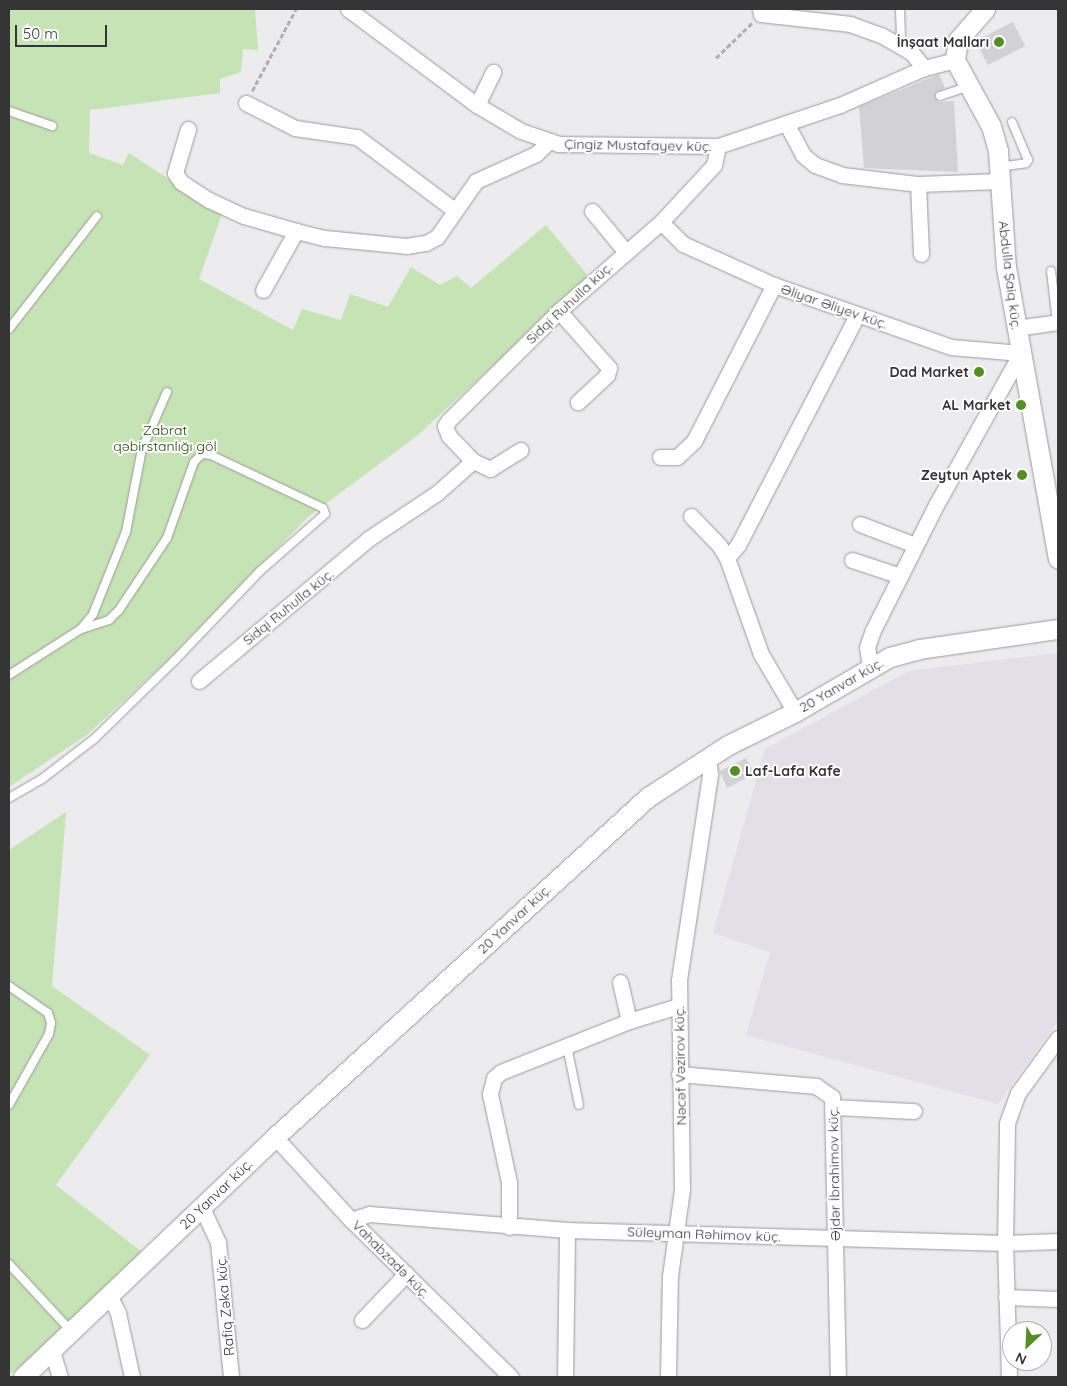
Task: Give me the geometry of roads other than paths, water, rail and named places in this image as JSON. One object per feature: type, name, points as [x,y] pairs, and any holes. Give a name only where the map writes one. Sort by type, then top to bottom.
[{"type":"street","name":"Çingiz Mustafayev küç.","points":[[348,9],[477,105],[547,142],[676,147],[718,146],[865,96],[924,68],[955,60]]},
{"type":"street","points":[[955,60],[958,40],[985,9]]},
{"type":"street","points":[[760,11],[850,24],[901,45],[924,68]]},
{"type":"street","name":"Abdulla Şaiq küç.","points":[[955,60],[991,126],[1000,174],[1006,266],[1058,558]]},
{"type":"street","points":[[477,105],[493,72]]},
{"type":"street","points":[[246,103],[295,128],[357,137],[454,209]]},
{"type":"street","points":[[786,123],[803,155],[815,165],[842,175],[918,184],[1000,174]]},
{"type":"street","points":[[188,129],[177,162],[176,173],[181,182],[229,210],[296,231],[334,239],[406,246],[420,244],[437,237],[454,209],[476,181],[536,154],[547,142]]},
{"type":"street","name":"Sidqi Ruhulla küç.","points":[[199,681],[368,539],[437,493],[473,462],[449,436],[445,426],[449,420],[559,311],[625,250],[661,222],[714,165],[718,146]]},
{"type":"street","points":[[918,184],[921,254]]},
{"type":"street","points":[[592,211],[625,250]]},
{"type":"street","name":"Əliyar Əliyev küç.","points":[[661,222],[684,244],[774,285],[951,347],[1021,353]]},
{"type":"street","points":[[263,290],[296,231]]},
{"type":"street","points":[[660,457],[677,458],[694,441],[774,285]]},
{"type":"street","points":[[559,311],[609,368],[607,375],[578,402]]},
{"type":"street","points":[[727,558],[738,545],[857,315]]},
{"type":"street","points":[[1016,328],[1058,322]]},
{"type":"street","points":[[870,667],[866,647],[900,576],[915,545],[1021,353]]},
{"type":"street","points":[[473,462],[490,468],[520,450]]},
{"type":"street","points":[[691,516],[719,545],[727,558],[761,654],[795,712]]},
{"type":"street","points":[[860,524],[915,545]]},
{"type":"street","points":[[852,560],[900,576]]},
{"type":"street","name":"20 Yanvar küç.","points":[[23,1377],[110,1297],[275,1137],[629,813],[708,757],[795,712],[870,667],[918,649],[1058,629]]},
{"type":"street","name":"Nəcəf Vəzirov küç.","points":[[668,1377],[670,1276],[682,1189],[678,1006],[710,774],[708,757]]},
{"type":"street","points":[[620,982],[629,1021]]},
{"type":"street","points":[[510,1227],[509,1182],[491,1085],[501,1072],[629,1021],[678,1006]]},
{"type":"street","points":[[1009,1377],[1005,1243],[1006,1133],[1010,1112],[1018,1093],[1058,1038]]},
{"type":"street","name":"Əjdər İbrahimov küç.","points":[[680,1074],[816,1086],[832,1098],[834,1107],[838,1377]]},
{"type":"street","points":[[834,1107],[914,1111]]},
{"type":"street","name":"Vahabzadə küç.","points":[[275,1137],[351,1220],[511,1377]]},
{"type":"street","name":"Rafiq Zəka küç.","points":[[202,1208],[218,1242],[231,1377]]},
{"type":"street","name":"Süleyman Rəhimov küç.","points":[[351,1220],[381,1215],[510,1227],[567,1230],[1005,1243],[1058,1241]]},
{"type":"street","points":[[564,1377],[567,1230]]},
{"type":"street","points":[[362,1320],[406,1274]]},
{"type":"street","points":[[110,1297],[118,1313],[132,1377]]},
{"type":"street","points":[[1006,1297],[1058,1299]]},
{"type":"street","points":[[52,1351],[60,1377]]},
{"type":"lane","points":[[900,9],[901,45]]},
{"type":"lane","points":[[940,96],[969,86]]},
{"type":"lane","points":[[9,111],[52,126]]},
{"type":"lane","points":[[1000,174],[1026,163],[1028,160],[1012,122]]},
{"type":"lane","points":[[9,329],[97,216]]},
{"type":"lane","points":[[1051,271],[1058,322]]},
{"type":"lane","points":[[81,629],[93,614],[126,532],[142,449],[167,392]]},
{"type":"lane","points":[[9,675],[81,629],[110,620],[119,610],[167,538],[194,462],[202,454],[211,455],[323,508],[325,514],[259,572],[100,733],[42,779],[9,798]]},
{"type":"lane","points":[[9,986],[48,1013],[51,1023],[49,1034],[9,1105]]},
{"type":"lane","points":[[567,1046],[579,1105]]},
{"type":"lane","points":[[9,1264],[72,1333]]},
{"type":"place","name":"İnşaat Malları","points":[[999,42]]},
{"type":"place","name":"Dad Market","points":[[979,372]]},
{"type":"place","name":"AL Market","points":[[1021,405]]},
{"type":"place","name":"Zeytun Aptek","points":[[1022,475]]},
{"type":"place","name":"Laf-Lafa Kafe","points":[[735,771]]},
{"type":"park label","name":"Zabrat qəbirstanlığı göl","points":[[165,438]]}]
